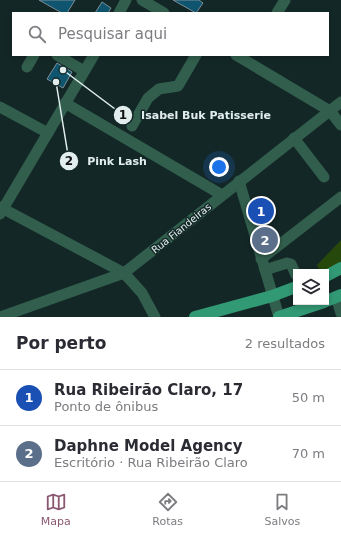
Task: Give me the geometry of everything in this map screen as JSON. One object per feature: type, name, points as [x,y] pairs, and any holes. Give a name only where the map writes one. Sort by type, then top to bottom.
[{"type":"main road","points":[[329,274],[341,268]]},
{"type":"main road","points":[[194,317],[272,296],[293,288]]},
{"type":"main road","points":[[279,317],[332,299]]},
{"type":"street","points":[[119,12],[126,0]]},
{"type":"street","points":[[142,0],[162,12]]},
{"type":"street","points":[[278,12],[285,0]]},
{"type":"street","points":[[27,67],[33,56]]},
{"type":"street","points":[[59,56],[84,71]]},
{"type":"street","points":[[93,56],[1,210],[124,273],[142,293],[155,317]]},
{"type":"street","points":[[132,126],[148,98],[159,89],[178,86],[195,56]]},
{"type":"street","points":[[240,56],[250,59],[330,111],[341,125]]},
{"type":"street","name":"Rua Fiandeiras","points":[[0,317],[22,313],[124,273],[222,194],[341,102]]},
{"type":"street","points":[[65,103],[222,194]]},
{"type":"street","points":[[0,107],[48,133]]},
{"type":"street","points":[[294,138],[324,177]]},
{"type":"street","points":[[239,181],[279,317]]},
{"type":"street","points":[[262,259],[341,197]]},
{"type":"street","points":[[265,270],[289,263],[292,264],[294,269]]},
{"type":"street","points":[[332,299],[341,313]]},
{"type":"green space","points":[[341,240],[341,263],[329,270],[319,269],[317,265]]},
{"type":"building","points":[[39,0],[75,0],[68,12],[60,12]]},
{"type":"building","points":[[173,0],[199,0],[203,3],[197,12]]},
{"type":"building","points":[[102,2],[111,8],[109,12],[96,12]]},
{"type":"building","points":[[57,63],[72,72],[63,88],[47,79]]},
{"type":"place","name":"Isabel Buk Patisserie","points":[[63,70]]},
{"type":"place","name":"Pink Lash","points":[[56,82]]},
{"type":"place","name":"Rua Ribeirão Claro, 17","points":[[261,211]]},
{"type":"place","name":"Daphne Model Agency","points":[[265,240]]}]
